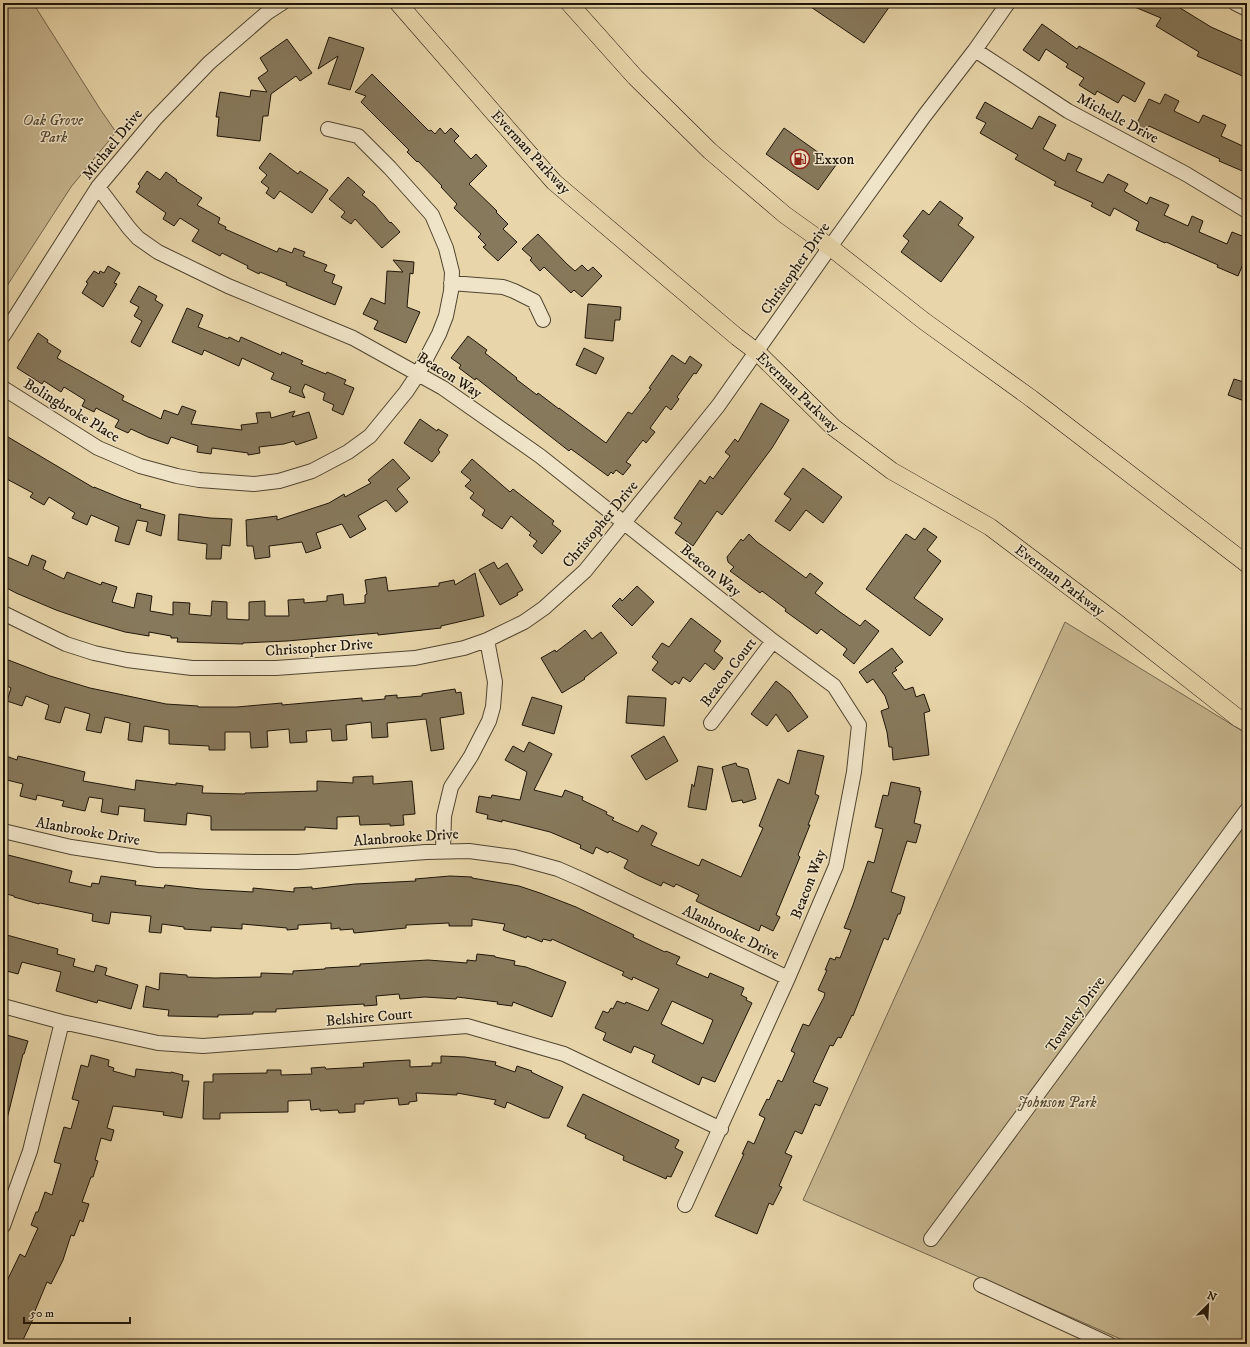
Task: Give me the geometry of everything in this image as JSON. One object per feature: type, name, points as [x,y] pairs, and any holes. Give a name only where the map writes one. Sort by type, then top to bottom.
[{"type":"main road","name":"Everman Parkway","points":[[398,3],[554,182],[737,337],[761,345],[833,427],[892,471],[990,527],[1116,622],[1238,718],[1247,723]]},
{"type":"main road","points":[[569,3],[635,77],[710,151],[785,215],[830,247],[924,321],[1032,399],[1247,564]]},
{"type":"street","name":"Michael Drive","points":[[3,336],[98,187],[155,119],[204,69],[268,12],[282,3]]},
{"type":"street","name":"Christopher Drive","points":[[3,614],[66,644],[94,653],[127,660],[192,668],[276,668],[414,658],[464,648],[487,640],[524,622],[544,608],[585,571],[718,406],[830,247],[1008,3]]},
{"type":"street","points":[[1235,3],[1247,9]]},
{"type":"street","name":"Michelle Drive","points":[[975,50],[1068,111],[1186,174],[1247,211]]},
{"type":"street","name":"Bolingbroke Place","points":[[3,388],[98,448],[140,466],[199,480],[254,484],[278,481],[312,471],[348,452],[370,436],[406,392],[418,374],[439,334],[446,316],[451,291],[452,272],[446,248],[432,215],[390,168],[358,136],[328,129]]},
{"type":"street","name":"Beacon Way","points":[[98,187],[138,238],[158,252],[228,286],[352,338],[443,388],[540,456],[773,641],[834,686],[859,724],[854,772],[836,866],[721,1129],[685,1205]]},
{"type":"street","points":[[452,283],[503,287],[514,291],[534,301],[543,320]]},
{"type":"street","points":[[443,850],[444,816],[451,787],[471,756],[489,721],[493,707],[495,682],[487,640]]},
{"type":"street","name":"Beacon Court","points":[[711,723],[773,641]]},
{"type":"street","name":"Townley Drive","points":[[931,1239],[1247,810]]},
{"type":"street","name":"Alanbrooke Drive","points":[[3,831],[71,847],[157,860],[297,862],[443,850],[492,853],[514,857],[558,869],[583,880],[788,978]]},
{"type":"street","name":"Belshire Court","points":[[3,1006],[62,1022],[158,1043],[203,1046],[467,1026],[564,1054],[721,1129]]},
{"type":"street","points":[[3,1226],[30,1151],[62,1022]]},
{"type":"street","points":[[981,1285],[1109,1344]]},
{"type":"green space","name":"Oak Grove Park","points":[[3,3],[33,3],[116,132],[71,187],[3,292]]},
{"type":"green space","name":"Johnson Park","points":[[1065,622],[1247,734],[1247,1344],[1132,1344],[803,1200]]},
{"type":"building","points":[[805,3],[892,3],[864,43]]},
{"type":"building","points":[[1125,3],[1172,3],[1211,27],[1247,43],[1247,78],[1197,56],[1199,52],[1156,26],[1161,18]]},
{"type":"building","points":[[1042,24],[1077,49],[1079,46],[1145,83],[1135,102],[1123,95],[1118,103],[1097,91],[1095,95],[1079,85],[1084,78],[1066,67],[1068,64],[1046,49],[1039,61],[1023,50]]},
{"type":"building","points":[[329,37],[364,48],[350,90],[328,84],[338,56],[318,69]]},
{"type":"building","points":[[287,39],[312,73],[300,81],[296,76],[271,94],[268,116],[263,116],[260,141],[217,136],[219,117],[216,117],[220,92],[250,97],[251,90],[267,92],[258,78],[268,71],[260,58]]},
{"type":"building","points":[[372,74],[429,131],[431,130],[435,134],[440,128],[445,134],[451,128],[459,136],[454,141],[471,159],[476,154],[487,166],[469,184],[508,224],[503,229],[517,242],[498,261],[483,247],[486,245],[478,237],[481,234],[454,208],[457,204],[441,187],[442,186],[418,161],[417,162],[407,152],[409,150],[361,102],[366,96],[355,92]]},
{"type":"building","points":[[1165,94],[1179,101],[1174,111],[1199,123],[1203,115],[1226,125],[1221,136],[1247,148],[1247,173],[1219,161],[1220,159],[1149,126],[1144,136],[1133,131],[1149,99],[1160,104]]},
{"type":"building","points":[[985,102],[1032,129],[1039,116],[1056,125],[1043,149],[1065,161],[1068,153],[1082,159],[1076,171],[1103,183],[1108,174],[1128,184],[1124,191],[1147,204],[1150,197],[1169,205],[1164,215],[1188,226],[1192,216],[1203,221],[1199,232],[1227,244],[1232,232],[1247,238],[1247,266],[1243,264],[1238,276],[1217,267],[1218,265],[1136,230],[1139,222],[1114,208],[1110,216],[1091,206],[1093,203],[1054,185],[1056,182],[1015,159],[1018,155],[980,133],[986,123],[976,118]]},
{"type":"building","name":"Exxon","points":[[784,128],[836,165],[818,190],[766,154]]},
{"type":"building","points":[[270,153],[298,174],[300,171],[328,190],[312,213],[280,191],[274,199],[266,193],[269,188],[261,182],[267,175],[259,168]]},
{"type":"building","points":[[147,171],[160,180],[166,172],[177,180],[176,181],[202,198],[197,205],[220,218],[218,223],[226,227],[225,229],[277,252],[279,248],[292,253],[294,248],[305,252],[303,256],[327,265],[324,271],[335,275],[332,283],[342,287],[335,305],[286,285],[287,283],[260,272],[259,274],[247,268],[248,266],[222,253],[220,256],[192,241],[199,230],[180,218],[174,226],[163,219],[166,213],[136,192],[140,186],[138,184]]},
{"type":"building","points":[[348,177],[365,192],[362,195],[375,205],[390,223],[391,222],[400,232],[382,248],[355,219],[351,224],[341,217],[345,212],[329,199]]},
{"type":"building","points":[[940,201],[963,218],[958,225],[974,237],[941,282],[901,252],[909,241],[903,236],[923,210],[929,215]]},
{"type":"building","points":[[538,234],[575,271],[582,265],[588,271],[593,267],[602,276],[582,297],[574,290],[571,293],[544,267],[540,271],[530,260],[532,258],[522,249]]},
{"type":"building","points":[[393,260],[414,262],[413,274],[410,273],[407,307],[420,312],[406,343],[374,329],[378,321],[363,314],[371,298],[385,304],[387,271],[403,272]]},
{"type":"building","points":[[108,266],[120,273],[114,283],[117,284],[103,307],[82,293],[88,283],[86,282],[94,271],[99,274],[100,271],[104,273]]},
{"type":"building","points":[[139,286],[157,296],[155,300],[163,305],[140,347],[131,342],[142,321],[134,316],[139,307],[130,302]]},
{"type":"building","points":[[588,304],[621,307],[620,320],[615,320],[613,341],[585,338]]},
{"type":"building","points":[[187,308],[203,315],[198,327],[228,339],[229,337],[239,342],[241,337],[281,355],[282,352],[303,361],[301,364],[346,380],[344,384],[354,388],[343,415],[332,410],[334,405],[323,400],[325,393],[305,384],[302,391],[305,398],[289,392],[291,387],[271,379],[274,373],[242,358],[239,366],[204,350],[202,355],[172,342]]},
{"type":"building","points":[[38,333],[48,340],[47,342],[61,351],[57,358],[124,396],[122,400],[161,419],[164,410],[178,415],[182,406],[196,411],[191,424],[242,430],[241,425],[258,423],[256,413],[270,412],[271,418],[295,411],[292,417],[309,412],[317,438],[296,445],[294,441],[284,444],[259,447],[260,453],[248,455],[248,453],[212,448],[211,454],[197,452],[198,446],[171,437],[168,444],[131,429],[128,433],[115,427],[119,420],[96,408],[94,412],[82,406],[85,400],[64,387],[61,392],[44,381],[42,384],[17,368]]},
{"type":"building","points":[[468,336],[487,350],[485,353],[517,378],[516,379],[537,395],[538,393],[606,443],[628,412],[632,414],[651,389],[649,388],[672,355],[685,364],[690,356],[702,365],[696,374],[694,373],[677,397],[679,399],[671,410],[666,406],[650,428],[655,432],[646,443],[643,440],[626,462],[631,465],[623,475],[616,470],[613,474],[611,472],[608,476],[571,449],[569,451],[476,378],[475,380],[459,368],[461,365],[451,358]]},
{"type":"building","points":[[584,348],[604,358],[596,374],[576,365]]},
{"type":"building","points":[[1234,379],[1247,383],[1247,402],[1228,395]]},
{"type":"building","points":[[761,403],[789,420],[772,448],[722,515],[717,511],[693,546],[675,533],[682,523],[674,518],[700,480],[705,484],[710,476],[713,479],[730,456],[725,452],[735,439],[738,442]]},
{"type":"building","points":[[420,419],[437,431],[438,429],[448,435],[438,450],[440,452],[432,462],[404,443]]},
{"type":"building","points":[[3,434],[94,488],[141,505],[140,508],[165,515],[161,536],[146,531],[148,522],[137,520],[129,545],[115,541],[119,527],[91,515],[87,525],[72,518],[75,513],[49,497],[44,505],[30,497],[33,493],[3,477]]},
{"type":"building","points":[[393,459],[410,478],[397,489],[408,502],[396,512],[386,500],[358,516],[366,529],[350,538],[342,524],[316,533],[321,548],[306,553],[302,542],[269,546],[270,557],[255,559],[253,546],[247,546],[246,520],[277,516],[277,520],[329,503],[344,494],[345,497],[371,483],[368,480]]},
{"type":"building","points":[[472,459],[510,492],[513,489],[554,521],[552,524],[561,531],[542,554],[533,546],[537,541],[529,535],[531,533],[511,516],[502,529],[482,515],[485,510],[470,498],[474,493],[465,486],[471,480],[461,472]]},
{"type":"building","points":[[803,468],[842,497],[823,523],[806,510],[790,531],[775,521],[791,499],[784,494]]},
{"type":"building","points":[[179,514],[232,519],[230,546],[222,545],[221,559],[206,559],[207,544],[178,540]]},
{"type":"building","points":[[924,528],[937,537],[927,550],[941,561],[914,598],[943,619],[930,636],[866,589],[906,534],[915,540]]},
{"type":"building","points":[[749,534],[757,542],[806,578],[810,573],[823,583],[815,593],[840,612],[860,626],[865,620],[879,631],[854,664],[843,655],[847,649],[821,629],[817,634],[785,611],[786,609],[762,591],[760,593],[730,571],[734,567],[728,562],[727,557],[741,539],[743,541]]},
{"type":"building","points":[[3,555],[28,566],[32,555],[46,561],[43,569],[64,579],[67,572],[101,585],[102,582],[117,587],[112,602],[134,608],[137,593],[152,596],[150,611],[173,615],[173,602],[190,603],[189,614],[211,616],[212,601],[227,602],[227,619],[249,620],[249,602],[265,601],[265,616],[289,616],[288,600],[304,599],[304,603],[327,601],[327,596],[343,594],[344,605],[365,603],[365,595],[367,594],[365,580],[386,577],[388,591],[439,586],[439,583],[454,580],[455,585],[475,573],[484,616],[441,626],[441,628],[378,635],[378,633],[243,644],[177,642],[178,638],[171,638],[171,636],[149,632],[149,636],[125,632],[91,622],[56,610],[16,593],[3,586]]},
{"type":"building","points":[[494,562],[498,569],[507,563],[523,590],[517,593],[518,595],[500,605],[479,570]]},
{"type":"building","points":[[637,586],[654,602],[632,626],[612,606],[620,598],[622,601]]},
{"type":"building","points":[[691,618],[721,641],[714,651],[723,658],[714,670],[705,663],[690,682],[683,677],[679,684],[675,681],[672,685],[652,670],[658,662],[652,657],[662,643],[669,647]]},
{"type":"building","points":[[585,630],[592,639],[601,632],[617,653],[584,678],[585,679],[562,693],[541,658],[555,650],[556,652]]},
{"type":"building","points":[[892,648],[903,662],[895,668],[897,670],[892,673],[905,690],[913,687],[916,697],[924,694],[930,711],[924,713],[929,755],[893,760],[892,747],[889,747],[887,732],[881,711],[889,708],[885,696],[873,679],[867,683],[859,672]]},
{"type":"building","points":[[3,658],[50,676],[90,688],[166,704],[198,707],[237,707],[282,703],[282,705],[362,698],[362,701],[385,699],[385,696],[397,695],[397,698],[422,696],[422,694],[455,689],[456,693],[461,692],[464,714],[440,718],[444,749],[431,751],[426,719],[387,723],[388,737],[372,738],[371,722],[346,725],[347,740],[332,741],[331,729],[306,731],[307,742],[290,743],[289,729],[267,731],[268,747],[251,748],[250,732],[225,732],[225,750],[209,750],[209,746],[169,744],[169,730],[144,726],[142,742],[128,740],[130,723],[105,717],[101,733],[86,730],[90,714],[65,707],[60,723],[45,719],[49,705],[26,696],[22,706],[7,701],[11,688],[3,684]]},
{"type":"building","points":[[776,681],[790,692],[808,717],[788,732],[776,714],[767,726],[751,714]]},
{"type":"building","points":[[628,696],[666,698],[664,726],[626,723]]},
{"type":"building","points":[[532,697],[562,706],[554,734],[522,725]]},
{"type":"building","points":[[664,736],[678,761],[646,780],[631,756]]},
{"type":"building","points":[[529,742],[552,754],[534,790],[562,797],[565,790],[583,797],[582,800],[607,812],[606,814],[614,818],[612,820],[638,832],[642,825],[657,833],[651,845],[699,866],[702,859],[741,877],[763,828],[759,826],[778,779],[789,784],[798,750],[824,756],[815,794],[819,796],[808,825],[810,825],[798,855],[800,857],[776,915],[780,917],[773,931],[761,925],[759,931],[708,907],[696,901],[699,895],[676,884],[674,887],[663,882],[661,886],[637,875],[624,868],[628,860],[609,851],[608,853],[596,847],[593,854],[580,848],[581,845],[550,832],[502,820],[502,822],[487,819],[488,815],[476,812],[479,796],[491,798],[492,795],[520,800],[527,772],[505,760],[513,746],[524,752]]},
{"type":"building","points":[[3,755],[17,760],[18,756],[85,772],[83,781],[135,790],[136,780],[176,785],[176,783],[203,786],[202,793],[245,794],[317,791],[317,781],[353,783],[353,777],[373,776],[373,784],[412,781],[415,814],[403,815],[404,825],[360,825],[359,816],[337,817],[337,829],[305,827],[305,830],[211,830],[211,816],[187,813],[186,825],[144,821],[145,809],[119,806],[118,815],[101,812],[103,799],[89,797],[85,811],[62,806],[64,801],[37,795],[36,800],[20,796],[23,784],[3,779]]},
{"type":"building","points":[[736,763],[737,766],[748,769],[756,799],[743,803],[742,800],[732,802],[722,767]]},
{"type":"building","points":[[698,766],[713,769],[706,810],[688,807],[692,784],[694,787]]},
{"type":"building","points":[[891,782],[920,788],[919,791],[921,791],[914,823],[921,825],[916,843],[907,841],[891,892],[905,897],[900,914],[898,914],[888,940],[884,938],[853,1016],[852,1015],[841,1038],[838,1037],[833,1046],[830,1045],[813,1082],[828,1088],[820,1106],[815,1104],[802,1134],[795,1131],[785,1153],[792,1156],[779,1186],[782,1187],[773,1205],[769,1203],[757,1234],[715,1216],[744,1154],[742,1154],[748,1141],[754,1144],[765,1118],[759,1115],[767,1099],[769,1100],[778,1080],[782,1082],[795,1053],[791,1051],[803,1024],[809,1026],[824,997],[825,993],[818,990],[827,970],[825,970],[830,958],[835,960],[836,957],[840,958],[851,930],[844,928],[868,861],[874,863],[883,829],[875,827],[883,795],[888,796]]},
{"type":"building","points":[[8,855],[72,871],[69,882],[91,887],[92,883],[99,884],[101,876],[136,881],[135,885],[164,888],[165,885],[253,892],[253,888],[294,892],[294,888],[312,887],[312,889],[355,884],[416,881],[415,879],[450,876],[472,877],[519,886],[576,907],[634,935],[633,937],[665,952],[666,951],[680,957],[676,964],[708,978],[710,973],[744,988],[741,995],[752,1003],[715,1082],[702,1077],[699,1085],[652,1062],[655,1055],[634,1046],[631,1053],[603,1040],[606,1033],[595,1028],[603,1011],[608,1013],[611,1008],[613,1009],[617,1001],[625,1004],[626,1002],[648,1011],[659,989],[633,977],[632,980],[622,975],[624,972],[552,939],[551,941],[543,939],[542,942],[527,936],[526,938],[503,930],[505,924],[472,919],[472,926],[449,926],[449,923],[406,925],[406,928],[354,933],[353,929],[331,929],[331,923],[298,925],[298,929],[287,930],[287,928],[242,924],[242,929],[211,927],[211,931],[184,929],[184,927],[162,924],[161,933],[149,932],[151,916],[111,912],[109,924],[92,921],[93,914],[39,904],[3,893],[3,856],[7,857]],"holes":[[[672,1001],[713,1020],[703,1044],[661,1024]]]},
{"type":"building","points":[[3,934],[58,949],[57,954],[75,959],[73,966],[94,972],[96,965],[107,968],[105,975],[138,985],[131,1009],[98,1000],[97,1003],[56,991],[61,972],[22,962],[18,974],[3,970]]},
{"type":"building","points":[[477,954],[495,956],[515,961],[514,965],[526,967],[566,982],[552,1017],[513,1002],[512,1006],[497,1004],[498,1002],[457,997],[456,999],[425,997],[400,999],[399,994],[376,996],[377,1005],[364,1006],[364,1004],[276,1009],[276,1012],[218,1015],[218,1017],[168,1016],[169,1010],[143,1007],[146,986],[159,990],[160,973],[187,975],[187,977],[261,977],[261,973],[293,974],[293,971],[360,966],[360,964],[428,960],[467,963],[467,960],[476,961]]},
{"type":"building","points":[[3,1034],[28,1041],[23,1054],[7,1119],[3,1119]]},
{"type":"building","points":[[91,1055],[109,1060],[108,1066],[114,1068],[113,1071],[135,1077],[136,1069],[171,1072],[183,1075],[182,1081],[189,1081],[182,1118],[163,1115],[164,1112],[113,1106],[107,1128],[114,1130],[111,1141],[101,1138],[95,1160],[98,1161],[82,1202],[89,1204],[83,1222],[80,1220],[74,1236],[71,1235],[63,1260],[51,1284],[47,1282],[32,1318],[33,1319],[21,1344],[3,1344],[3,1282],[6,1283],[20,1254],[25,1257],[38,1228],[31,1225],[36,1212],[38,1212],[45,1192],[52,1195],[61,1164],[54,1162],[64,1127],[71,1129],[79,1101],[72,1099],[81,1065],[88,1067]]},
{"type":"building","points":[[441,1056],[465,1057],[496,1062],[495,1065],[515,1072],[517,1066],[532,1071],[531,1072],[563,1087],[549,1118],[544,1118],[507,1102],[505,1108],[494,1104],[496,1100],[457,1093],[457,1095],[416,1093],[417,1101],[409,1102],[409,1104],[399,1105],[398,1098],[364,1101],[364,1104],[355,1104],[355,1112],[339,1113],[338,1110],[311,1110],[310,1100],[288,1101],[288,1112],[220,1113],[220,1119],[203,1119],[204,1082],[213,1082],[213,1074],[267,1073],[267,1070],[281,1070],[281,1075],[312,1074],[311,1068],[325,1067],[326,1069],[364,1067],[363,1063],[410,1060],[410,1067],[432,1066],[432,1063],[441,1063]]},
{"type":"building","points":[[583,1094],[679,1140],[675,1148],[683,1152],[671,1177],[667,1176],[666,1179],[623,1160],[624,1156],[585,1138],[586,1135],[567,1126]]},
{"type":"place","name":"Exxon","points":[[800,159]]}]
